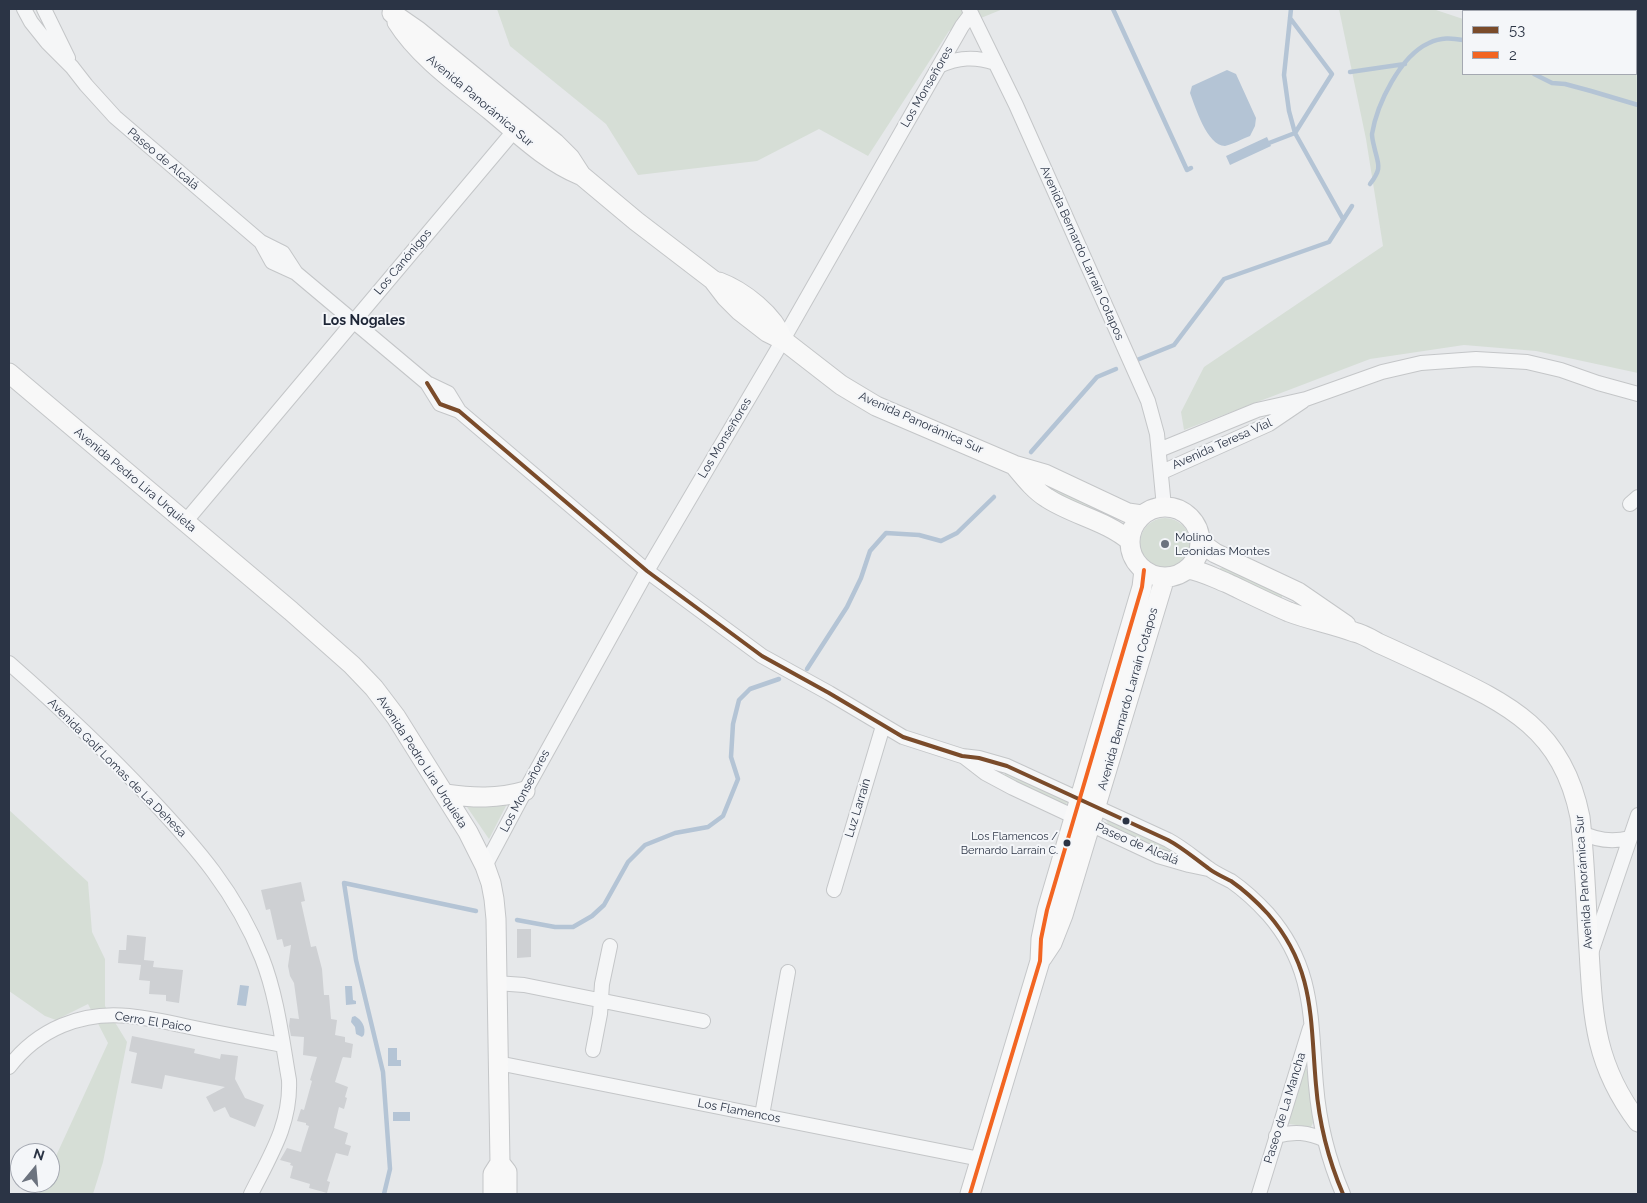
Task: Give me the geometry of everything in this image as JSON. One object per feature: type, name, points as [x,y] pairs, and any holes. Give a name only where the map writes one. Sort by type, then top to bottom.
[{"type":"street","name":"Paseo de Alcalá","points":[[24,9],[38,32],[120,122],[261,242],[272,262],[296,273],[427,384],[440,404],[459,411],[647,570],[762,656],[903,737],[962,756],[979,758],[1007,766],[1180,846],[1208,869],[1245,892],[1267,912],[1282,933],[1295,954],[1305,982],[1312,1023],[1316,1085],[1325,1140],[1343,1194]]},
{"type":"street","name":"Paseo de Alcalá","points":[[44,9],[72,68]]},
{"type":"street","name":"Avenida Panorámica Sur","points":[[390,11],[418,30],[520,124],[563,150],[581,175],[636,221],[713,280],[740,312],[767,332],[783,340],[827,375],[863,398],[897,415],[1014,465],[1045,474],[1128,513],[1142,515]]},
{"type":"street","name":"Avenida Bernardo Larraín Cotapos","points":[[970,12],[1016,105],[1142,387],[1152,413],[1159,450],[1164,507]]},
{"type":"street","name":"Los Monseñores","points":[[485,866],[647,570],[783,340],[970,12]]},
{"type":"street","points":[[939,66],[964,58],[984,59],[995,63]]},
{"type":"street","name":"Los Canónigos","points":[[185,522],[520,124]]},
{"type":"street","name":"Avenida Teresa Vial","points":[[1159,450],[1257,410],[1306,399],[1362,378],[1401,367],[1448,360],[1476,359],[1544,365],[1638,394]]},
{"type":"street","name":"Avenida Pedro Lira Urquieta","points":[[9,373],[291,611],[363,676],[390,710],[446,794],[485,866],[494,899],[500,1163],[493,1174],[493,1194]]},
{"type":"street","name":"Avenida Teresa Vial","points":[[1162,472],[1269,424],[1306,399]]},
{"type":"street","name":"Avenida Panorámica Sur","points":[[1014,465],[1047,498],[1118,532],[1130,542]]},
{"type":"street","points":[[1164,507],[1178,509],[1190,517],[1198,529],[1201,543],[1197,558],[1188,569],[1177,575],[1165,577],[1150,574],[1144,570],[1134,557],[1130,542],[1133,527],[1142,515],[1152,509],[1164,507]]},
{"type":"street","name":"Avenida Panorámica Sur","points":[[1201,543],[1215,553],[1298,592],[1335,616],[1355,632]]},
{"type":"street","name":"Avenida Panorámica Sur","points":[[1188,569],[1208,575],[1288,611],[1355,632],[1490,696],[1525,719],[1546,740],[1564,769],[1577,803],[1582,832],[1595,1024],[1604,1060],[1619,1094],[1638,1122]]},
{"type":"street","name":"Avenida Bernardo Larraín Cotapos","points":[[970,1194],[1040,961],[1045,917],[1073,816],[1142,587],[1144,570]]},
{"type":"street","name":"Avenida Bernardo Larraín Cotapos","points":[[1040,961],[1058,930],[1165,577]]},
{"type":"street","name":"Avenida Golf Lomas de La Dehesa","points":[[9,663],[72,720],[137,784],[186,837],[220,878],[250,929],[265,966],[272,990],[289,1080],[288,1113],[277,1142],[251,1194]]},
{"type":"street","points":[[1108,699],[1126,705]]},
{"type":"street","name":"Luz Larraín","points":[[834,890],[882,726]]},
{"type":"street","name":"Paseo de Alcalá","points":[[962,756],[999,781],[1158,856],[1208,869]]},
{"type":"street","points":[[446,794],[486,798],[525,791]]},
{"type":"street","points":[[1590,958],[1638,815]]},
{"type":"street","points":[[1582,832],[1589,836],[1606,840],[1630,838]]},
{"type":"street","points":[[593,1050],[602,984],[610,946]]},
{"type":"street","points":[[762,1116],[788,972]]},
{"type":"street","points":[[496,983],[524,985],[703,1020]]},
{"type":"street","name":"Cerro El Paico","points":[[9,1067],[28,1046],[45,1033],[77,1019],[102,1015],[140,1017],[282,1045]]},
{"type":"street","name":"Paseo de La Mancha","points":[[1259,1194],[1312,1023]]},
{"type":"street","name":"Los Flamencos","points":[[498,1063],[980,1159]]},
{"type":"street","points":[[1276,1136],[1293,1132],[1309,1134],[1325,1140]]},
{"type":"street","name":"Avenida Pedro Lira Urquieta","points":[[500,1163],[507,1172],[508,1194]]},
{"type":"shaded area","points":[[497,9],[1003,9],[949,31],[868,156],[819,129],[757,161],[638,175],[606,124],[510,46]]},
{"type":"shaded area","points":[[1339,9],[1433,9],[1462,19],[1462,75],[1637,75],[1638,72],[1638,373],[1536,351],[1464,345],[1370,359],[1184,430],[1181,412],[1204,367],[1383,246],[1366,139]]},
{"type":"shaded area","points":[[1043,485],[1060,488],[1110,512],[1112,516],[1109,520],[1060,500]]},
{"type":"shaded area","points":[[1165,518],[1174,520],[1185,529],[1190,543],[1188,552],[1179,563],[1165,568],[1156,566],[1145,557],[1140,543],[1142,534],[1151,523]]},
{"type":"shaded area","points":[[1225,567],[1282,593],[1282,599],[1279,601],[1220,573],[1220,568]]},
{"type":"shaded area","points":[[1008,772],[1066,799],[1068,803],[1063,805],[1005,777],[1005,774]]},
{"type":"shaded area","points":[[507,804],[489,839],[467,807],[495,806]]},
{"type":"shaded area","points":[[9,810],[88,882],[92,932],[105,959],[105,1006],[127,1042],[103,1162],[93,1194],[38,1194],[60,1193],[60,1147],[108,1043],[88,1004],[56,1020],[45,1016],[9,991]]},
{"type":"shaded area","points":[[1109,819],[1173,848],[1174,851],[1170,853],[1108,824],[1106,820]]},
{"type":"shaded area","points":[[1308,1068],[1310,1071],[1313,1123],[1311,1127],[1289,1124],[1288,1118],[1303,1070]]},
{"type":"water","points":[[1227,70],[1236,74],[1256,118],[1255,126],[1250,136],[1225,146],[1213,140],[1207,133],[1190,93],[1192,86]]},
{"type":"water","points":[[1267,137],[1271,146],[1230,165],[1226,156]]},
{"type":"water","points":[[240,985],[249,986],[246,1006],[237,1005]]},
{"type":"water","points":[[345,986],[352,986],[353,1000],[356,1001],[356,1004],[346,1005]]},
{"type":"water","points":[[355,1016],[364,1027],[364,1035],[362,1037],[356,1034],[355,1027],[351,1022],[352,1017]]},
{"type":"water","points":[[388,1048],[397,1048],[397,1060],[401,1060],[401,1066],[388,1066]]},
{"type":"water","points":[[393,1112],[410,1112],[410,1121],[393,1121]]},
{"type":"building","name":"Molino Leonidas Montes","points":[[1163,538],[1167,538],[1171,544],[1167,550],[1163,550],[1159,546],[1159,542]]},
{"type":"building","points":[[301,882],[305,901],[301,902],[311,947],[316,946],[322,969],[324,995],[329,995],[331,1019],[337,1020],[335,1035],[345,1037],[345,1042],[353,1044],[351,1058],[343,1057],[335,1082],[348,1087],[344,1109],[339,1107],[334,1128],[348,1133],[345,1144],[351,1146],[348,1156],[336,1153],[327,1181],[330,1182],[327,1193],[309,1188],[310,1184],[290,1178],[293,1166],[290,1165],[291,1163],[280,1160],[287,1148],[301,1152],[309,1126],[306,1123],[297,1121],[301,1109],[304,1110],[317,1057],[303,1055],[304,1037],[291,1036],[290,1018],[299,1019],[294,983],[288,966],[291,945],[284,947],[282,939],[277,940],[270,909],[266,910],[261,890]]},
{"type":"building","points":[[517,929],[531,929],[531,957],[517,958]]},
{"type":"building","points":[[127,935],[146,937],[144,960],[154,961],[153,967],[183,970],[179,1003],[166,1001],[166,995],[149,994],[150,981],[139,980],[141,965],[118,963],[119,950],[126,950]]},
{"type":"building","points":[[132,1036],[195,1049],[194,1053],[220,1059],[221,1054],[238,1056],[235,1079],[245,1098],[264,1105],[255,1127],[230,1117],[225,1107],[214,1112],[206,1097],[225,1087],[165,1075],[162,1089],[131,1083],[137,1053],[129,1051]]},
{"type":"waterway","points":[[1113,9],[1187,170],[1191,168]]},
{"type":"waterway","points":[[1291,9],[1284,75],[1289,111],[1295,133],[1343,219]]},
{"type":"waterway","points":[[1269,143],[1295,133],[1332,74],[1290,18]]},
{"type":"waterway","points":[[1370,184],[1378,170],[1372,136],[1375,122],[1392,82],[1418,49],[1429,43],[1446,38],[1462,40]]},
{"type":"waterway","points":[[1350,72],[1405,64]]},
{"type":"waterway","points":[[1536,75],[1552,83],[1565,84],[1638,105]]},
{"type":"waterway","points":[[1137,360],[1174,345],[1224,279],[1329,242],[1352,206]]},
{"type":"waterway","points":[[1031,452],[1097,377],[1116,369]]},
{"type":"waterway","points":[[807,669],[847,607],[861,578],[870,551],[886,533],[919,535],[941,541],[957,533],[994,497]]},
{"type":"waterway","points":[[517,920],[555,927],[573,927],[592,916],[604,905],[628,862],[645,845],[675,833],[708,827],[723,816],[738,779],[731,757],[733,724],[739,700],[750,689],[779,679]]},
{"type":"waterway","points":[[384,1194],[390,1169],[383,1072],[356,960],[344,883],[476,911]]},
{"type":"transit line","name":"53","points":[[427,383],[440,404],[459,411],[647,571],[762,656],[903,737],[962,756],[979,758],[1007,766],[1168,840],[1213,872],[1241,888],[1268,914],[1283,934],[1302,974],[1311,1016],[1317,1099],[1322,1127],[1343,1194]]},
{"type":"transit line","name":"2","points":[[970,1194],[1040,961],[1041,939],[1047,910],[1142,587],[1144,570]]},
{"type":"place","name":"Molino Leonidas Montes","points":[[1165,544]]},
{"type":"place","name":"Los Flamencos / Bernardo Larraín C.","points":[[1067,843]]},
{"type":"district","name":"Los Nogales","points":[[364,321]]}]
